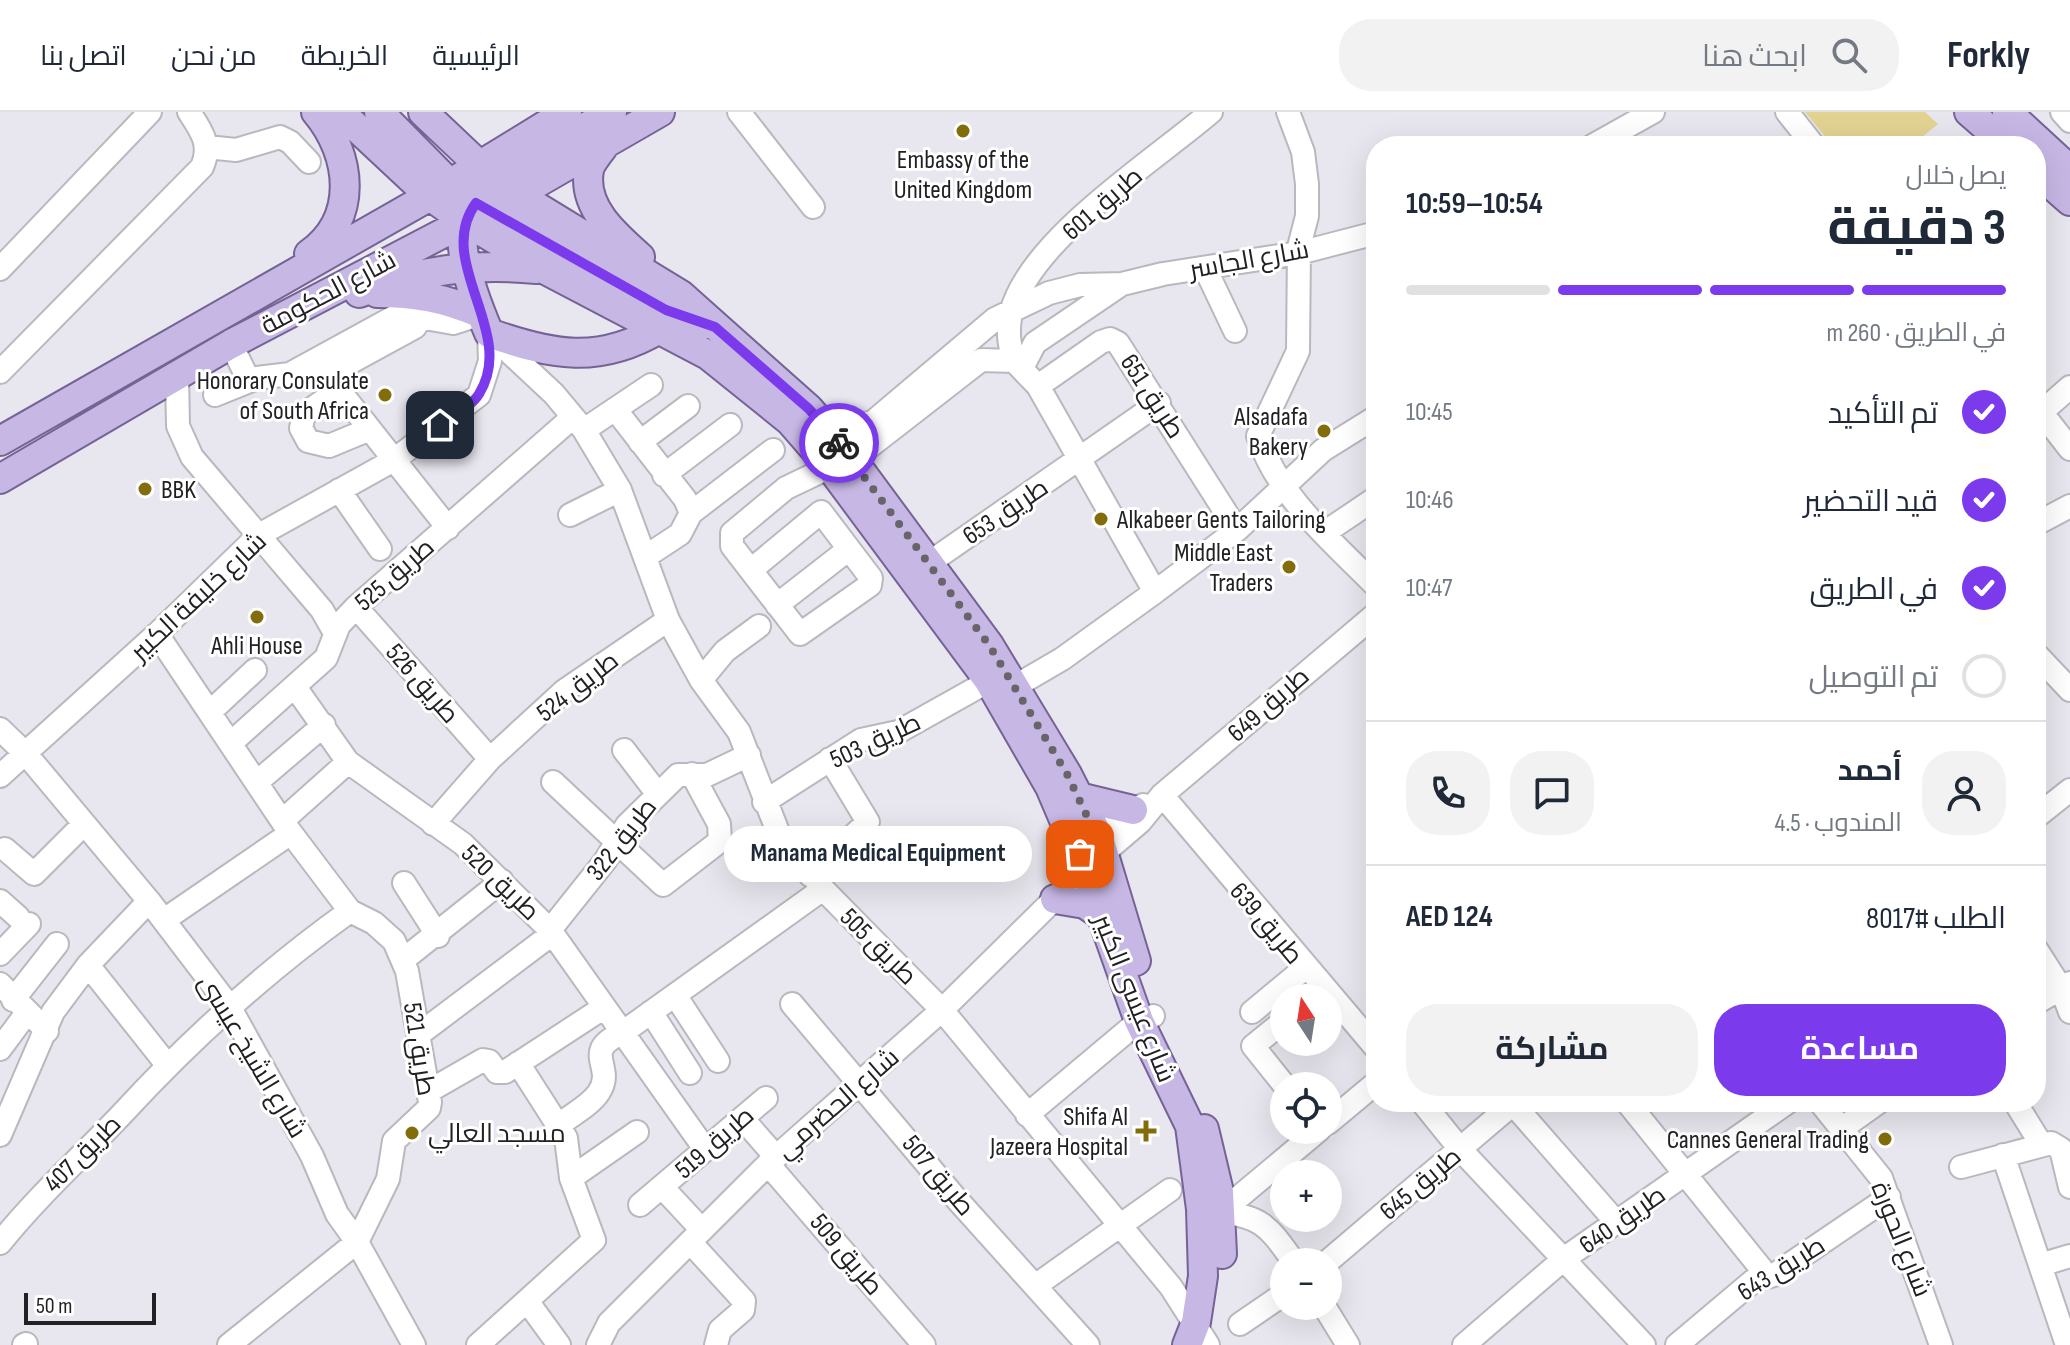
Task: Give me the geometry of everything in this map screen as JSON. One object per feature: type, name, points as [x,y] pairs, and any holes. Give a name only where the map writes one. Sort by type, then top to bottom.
[{"type":"main road","points":[[217,318],[321,246],[339,218],[347,191],[342,160],[316,112]]},
{"type":"main road","points":[[340,112],[440,190],[486,196],[666,310],[715,327]]},
{"type":"main road","points":[[379,112],[440,190]]},
{"type":"main road","name":"شارع عيسى الكبير","points":[[423,112],[544,269],[708,355],[790,421],[811,444],[840,463],[929,563],[989,645],[1001,684],[1050,787],[1092,853],[1146,1018]]},
{"type":"main road","name":"شارع الحكومة","points":[[486,196],[567,112]]},
{"type":"main road","points":[[485,323],[466,266],[486,196],[612,112]]},
{"type":"main road","name":"شارع الحكومة","points":[[0,479],[486,196],[606,143],[660,112]]},
{"type":"main road","points":[[1969,112],[1997,136]]},
{"type":"main road","points":[[2007,112],[2033,136]]},
{"type":"main road","points":[[606,143],[589,168],[590,195],[606,226],[681,295]]},
{"type":"main road","points":[[2046,148],[2070,170]]},
{"type":"main road","points":[[2046,180],[2070,201]]},
{"type":"main road","name":"شارع الحكومة","points":[[0,441],[440,190]]},
{"type":"main road","name":"شارع عيسى الكبير","points":[[486,196],[681,295],[809,409],[840,463],[1079,797],[1092,853],[1101,915],[1190,1126],[1211,1210],[1220,1279],[1201,1340]]},
{"type":"main road","points":[[359,293],[400,277],[466,266],[544,269]]},
{"type":"main road","points":[[308,301],[359,293],[422,294],[452,301],[485,323],[544,341],[659,329]]},
{"type":"main road","points":[[1079,797],[1133,810]]},
{"type":"main road","points":[[1055,899],[1085,904],[1101,915]]},
{"type":"main road","name":"شارع عيسى الكبير","points":[[1201,1340],[1203,1280],[1211,1210]]},
{"type":"street","points":[[0,269],[150,112]]},
{"type":"street","points":[[0,372],[202,167],[207,147],[189,112]]},
{"type":"street","points":[[739,112],[813,207]]},
{"type":"street","name":"طريق 601","points":[[1011,311],[1033,271],[1057,242],[1107,195],[1211,112]]},
{"type":"street","points":[[1288,112],[1303,152],[1307,184],[1307,216],[1299,253],[1298,351],[1258,436],[1264,454],[1285,488],[1366,576]]},
{"type":"street","points":[[1787,112],[1806,136]]},
{"type":"street","points":[[2062,112],[2070,121]]},
{"type":"street","points":[[1609,136],[1647,113]]},
{"type":"street","points":[[207,147],[236,150],[280,137],[290,142],[309,162]]},
{"type":"street","name":"شارع الجاسر","points":[[1122,284],[1299,253],[1366,236]]},
{"type":"street","points":[[1205,268],[1235,331]]},
{"type":"street","points":[[809,409],[833,425],[854,427],[873,422],[976,334],[1011,311],[1049,293],[1080,285],[1122,284]]},
{"type":"street","points":[[1018,364],[1035,343],[1122,284]]},
{"type":"street","points":[[370,429],[322,447],[304,435],[304,414],[327,375],[407,310],[419,317],[453,323],[485,323]]},
{"type":"street","points":[[1011,311],[1007,336],[1018,364],[1038,386],[1155,592]]},
{"type":"street","name":"طريق 505","points":[[485,323],[579,424],[620,490],[668,620],[701,680],[729,715],[749,755],[764,802],[778,832],[816,882],[942,1010],[1171,1287],[1201,1340]]},
{"type":"street","name":"شارع خليفة الكبير","points":[[0,776],[157,634],[259,535],[394,460],[479,395],[490,361],[485,323]]},
{"type":"street","name":"طريق 651","points":[[1038,386],[1101,342],[1110,339],[1118,343],[1237,530]]},
{"type":"street","points":[[231,344],[249,381]]},
{"type":"street","points":[[751,570],[821,512],[871,578],[870,585],[800,634],[732,546],[732,533],[786,488],[840,463],[968,367],[981,360],[1018,364]]},
{"type":"street","points":[[177,374],[178,426],[183,442],[326,616],[335,633]]},
{"type":"street","points":[[215,395],[249,381],[290,374],[327,375],[448,528]]},
{"type":"street","name":"طريق 525","points":[[232,742],[326,658],[335,633],[356,607],[448,528],[579,424],[615,409],[651,385]]},
{"type":"street","points":[[2046,408],[2070,387]]},
{"type":"street","name":"طريق 653","points":[[929,563],[1159,403]]},
{"type":"street","points":[[640,442],[688,406]]},
{"type":"street","points":[[615,409],[685,499],[691,513]]},
{"type":"street","points":[[2046,421],[2070,449]]},
{"type":"street","points":[[1001,684],[1062,659],[1237,530],[1323,450],[1366,423]]},
{"type":"street","points":[[664,475],[730,425]]},
{"type":"street","points":[[645,557],[680,534],[691,513],[773,450]]},
{"type":"street","points":[[339,490],[380,549]]},
{"type":"street","points":[[570,515],[620,490]]},
{"type":"street","points":[[1324,533],[1366,505]]},
{"type":"street","points":[[2046,519],[2070,506]]},
{"type":"street","points":[[777,605],[849,549]]},
{"type":"street","name":"طريق 526","points":[[356,607],[490,759]]},
{"type":"street","name":"طريق 524","points":[[433,824],[490,759],[564,691],[668,620]]},
{"type":"street","name":"طريق 649","points":[[1092,853],[1140,822],[1162,795],[1366,622]]},
{"type":"street","points":[[701,680],[725,651],[759,626]]},
{"type":"street","points":[[157,634],[286,827],[350,911],[374,923],[394,941],[403,960],[438,936],[502,881]]},
{"type":"street","points":[[211,711],[255,670]]},
{"type":"street","points":[[2046,672],[2070,690]]},
{"type":"street","name":"طريق 503","points":[[764,802],[861,740],[898,732],[1001,684]]},
{"type":"street","points":[[164,920],[286,827],[348,762],[295,687]]},
{"type":"street","points":[[257,782],[324,725]]},
{"type":"street","name":"شارع الشيخ عيسى","points":[[0,729],[26,754],[149,901],[229,1006],[274,1082],[337,1214],[357,1242],[414,1345]]},
{"type":"street","points":[[624,750],[657,793]]},
{"type":"street","name":"طريق 322","points":[[418,1035],[551,932],[627,825],[678,775],[707,775],[749,755]]},
{"type":"street","points":[[559,1125],[599,1093],[603,1083],[601,1048],[606,1040],[622,1033],[675,995],[816,882],[867,827],[868,822],[830,759]]},
{"type":"street","name":"طريق 520","points":[[348,762],[463,844],[551,932],[705,1149]]},
{"type":"street","points":[[553,782],[615,844],[663,885],[720,841],[719,824],[692,774]]},
{"type":"street","points":[[2046,809],[2070,790]]},
{"type":"street","name":"طريق 649","points":[[1092,853],[1133,810],[1162,795]]},
{"type":"street","name":"طريق 639","points":[[1162,795],[1305,968],[1313,984]]},
{"type":"street","points":[[5,849],[34,874],[84,824]]},
{"type":"street","name":"شارع الحضرمي","points":[[598,1345],[609,1323],[772,1160],[942,1010],[1055,899],[1092,853]]},
{"type":"street","points":[[404,883],[438,936]]},
{"type":"street","points":[[0,901],[23,921],[0,954]]},
{"type":"street","points":[[1,1127],[53,1012],[88,965],[149,901]]},
{"type":"street","name":"طريق 407","points":[[0,1243],[33,1203],[229,1006],[282,960],[350,911]]},
{"type":"street","points":[[0,1049],[13,999],[57,944]]},
{"type":"street","name":"طريق 521","points":[[357,1242],[388,1179],[394,1141],[429,1108],[429,1091],[403,960]]},
{"type":"street","points":[[2046,961],[2066,986],[2070,1012]]},
{"type":"street","points":[[88,965],[168,1066]]},
{"type":"street","points":[[1252,1012],[1305,968]]},
{"type":"street","points":[[2046,997],[2066,986]]},
{"type":"street","points":[[675,995],[718,1061]]},
{"type":"street","points":[[13,999],[47,1031]]},
{"type":"street","name":"طريق 507","points":[[792,1004],[861,1082],[953,1195],[1088,1345]]},
{"type":"street","points":[[429,1091],[483,1060],[501,1073],[603,1008]]},
{"type":"street","points":[[651,1012],[690,1073]]},
{"type":"street","name":"طريق 639","points":[[1342,1016],[1366,1039]]},
{"type":"street","points":[[1027,1115],[1146,1018]]},
{"type":"street","points":[[1270,1032],[1256,1042],[1253,1049],[1273,1072]]},
{"type":"street","points":[[478,1345],[594,1240],[571,1178],[566,1138],[518,1063]]},
{"type":"street","points":[[1342,1111],[1366,1091]]},
{"type":"street","name":"طريق 519","points":[[640,1205],[766,1098]]},
{"type":"street","points":[[1430,1112],[1460,1149],[1565,1258],[1630,1341]]},
{"type":"street","name":"طريق 645","points":[[1342,1249],[1503,1112]]},
{"type":"street","name":"طريق 645","points":[[1522,1112],[1617,1223]]},
{"type":"street","points":[[1635,1112],[1768,1277]]},
{"type":"street","name":"طريق 640","points":[[1464,1345],[1565,1258],[1774,1112]]},
{"type":"street","name":"شارع الحورة","points":[[1828,1112],[1881,1178],[1941,1345]]},
{"type":"street","points":[[1841,1129],[1865,1112]]},
{"type":"street","points":[[2021,1112],[2041,1144]]},
{"type":"street","name":"طريق 509","points":[[742,1118],[772,1160],[924,1345]]},
{"type":"street","points":[[571,1178],[637,1132]]},
{"type":"street","points":[[1211,1210],[1300,1144]]},
{"type":"street","points":[[1961,1167],[2041,1144],[2061,1149],[2070,1187]]},
{"type":"street","points":[[2003,1155],[2040,1265],[2063,1314],[2067,1345]]},
{"type":"street","name":"طريق 519","points":[[662,1187],[744,1301],[743,1310],[720,1330],[716,1345]]},
{"type":"street","points":[[1035,1286],[1170,1190]]},
{"type":"street","name":"طريق 643","points":[[1677,1345],[1753,1281],[1768,1277],[1889,1197]]},
{"type":"street","points":[[1211,1210],[1246,1215],[1263,1223],[1283,1248]]},
{"type":"street","points":[[229,1345],[357,1242]]},
{"type":"street","points":[[2040,1265],[2070,1256]]},
{"type":"street","points":[[1171,1287],[1188,1287],[1203,1280]]},
{"type":"street","points":[[527,1301],[559,1345]]},
{"type":"street","points":[[1240,1324],[1270,1304]]},
{"type":"street","points":[[1333,1320],[1348,1345]]},
{"type":"shaded area","points":[[1805,112],[1925,112],[1938,124],[1923,136],[1825,136]]},
{"type":"way so far","points":[[839,443],[989,645],[1067,774],[1104,852],[1085,869],[1080,854]]},
{"type":"place","name":"Embassy of the United Kingdom","points":[[963,131]]},
{"type":"place","name":"Honorary Consulate of South Africa","points":[[385,395]]},
{"type":"place","name":"Alsadafa Bakery","points":[[1324,431]]},
{"type":"place","name":"BBK","points":[[145,489]]},
{"type":"place","name":"Alkabeer Gents Tailoring","points":[[1101,519]]},
{"type":"place","name":"Middle East Traders","points":[[1289,567]]},
{"type":"place","name":"Ahli House","points":[[257,617]]},
{"type":"place","name":"Manama Medical Equipment","points":[[1080,854]]},
{"type":"place","name":"Shifa Al Jazeera Hospital","points":[[1146,1131]]},
{"type":"place","name":"مسجد العالي","points":[[412,1133]]},
{"type":"place","name":"Cannes General Trading","points":[[1885,1139]]},
{"type":"route","points":[[440,425],[479,395],[490,361],[489,333],[466,266],[465,221],[476,203],[666,310],[715,327],[809,409],[839,443]]}]
